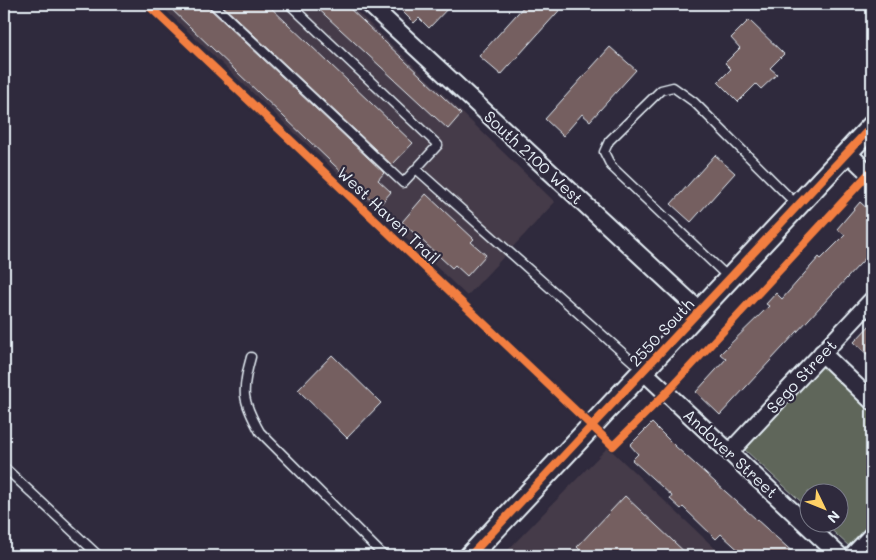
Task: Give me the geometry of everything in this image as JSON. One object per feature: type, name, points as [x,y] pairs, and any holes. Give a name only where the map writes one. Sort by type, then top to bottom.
[{"type":"street","name":"South 2100 West","points":[[369,4],[700,311]]},
{"type":"street","name":"2550 South","points":[[470,556],[872,126]]},
{"type":"street","points":[[848,153],[872,176]]},
{"type":"street","name":"Sego Street","points":[[730,452],[872,300]]},
{"type":"street","points":[[822,353],[872,401]]},
{"type":"street","name":"Andover Street","points":[[643,371],[840,556]]},
{"type":"street","points":[[852,556],[872,535]]},
{"type":"lane","points":[[213,4],[403,183],[438,145],[289,4]]},
{"type":"lane","points":[[730,279],[611,166],[604,152],[609,141],[661,90],[673,87],[694,102],[798,206]]},
{"type":"lane","points":[[416,169],[643,371]]},
{"type":"lane","points":[[251,357],[243,384],[248,410],[260,432],[384,556]]},
{"type":"lane","points":[[4,468],[99,556]]},
{"type":"shaded area","points":[[159,4],[349,4],[555,202],[467,296]]},
{"type":"shaded area","points":[[608,447],[614,453],[723,556],[502,556]]},
{"type":"green space","points":[[824,365],[872,409],[872,526],[851,548],[834,532],[848,532],[848,482],[798,482],[798,499],[745,450]]},
{"type":"building","points":[[166,4],[207,4],[209,8],[384,173],[378,180],[391,192],[378,207]]},
{"type":"building","points":[[221,4],[267,4],[413,143],[392,165]]},
{"type":"building","points":[[313,4],[345,4],[461,114],[448,129]]},
{"type":"building","points":[[395,4],[452,4],[429,28],[419,18],[414,23]]},
{"type":"building","points":[[526,4],[565,4],[501,75],[479,56]]},
{"type":"building","points":[[749,20],[784,54],[770,68],[777,74],[761,89],[756,84],[738,102],[718,82],[731,69],[725,63],[740,48],[731,38]]},
{"type":"building","points":[[610,47],[636,70],[590,121],[582,114],[563,136],[545,119]]},
{"type":"building","points":[[715,155],[735,173],[691,222],[671,204]]},
{"type":"building","points":[[426,194],[474,239],[471,242],[486,255],[467,276],[455,265],[452,268],[402,222]]},
{"type":"building","points":[[860,202],[872,213],[872,251],[720,415],[696,392],[726,359],[720,354],[769,306],[766,304],[776,293],[782,299],[819,257],[821,259],[845,235],[837,229]]},
{"type":"building","points":[[872,323],[872,359],[854,342]]},
{"type":"building","points":[[332,355],[381,403],[347,438],[298,390]]},
{"type":"building","points":[[652,423],[797,556],[745,556],[721,534],[716,539],[683,507],[681,509],[670,499],[672,496],[632,460],[638,454],[630,445]]},
{"type":"building","points":[[625,496],[689,556],[586,556],[577,547]]},
{"type":"cycle path","name":"West Haven Trail","points":[[147,4],[613,446],[666,393],[872,170]]},
{"type":"cycle path","points":[[470,556],[872,126]]}]
